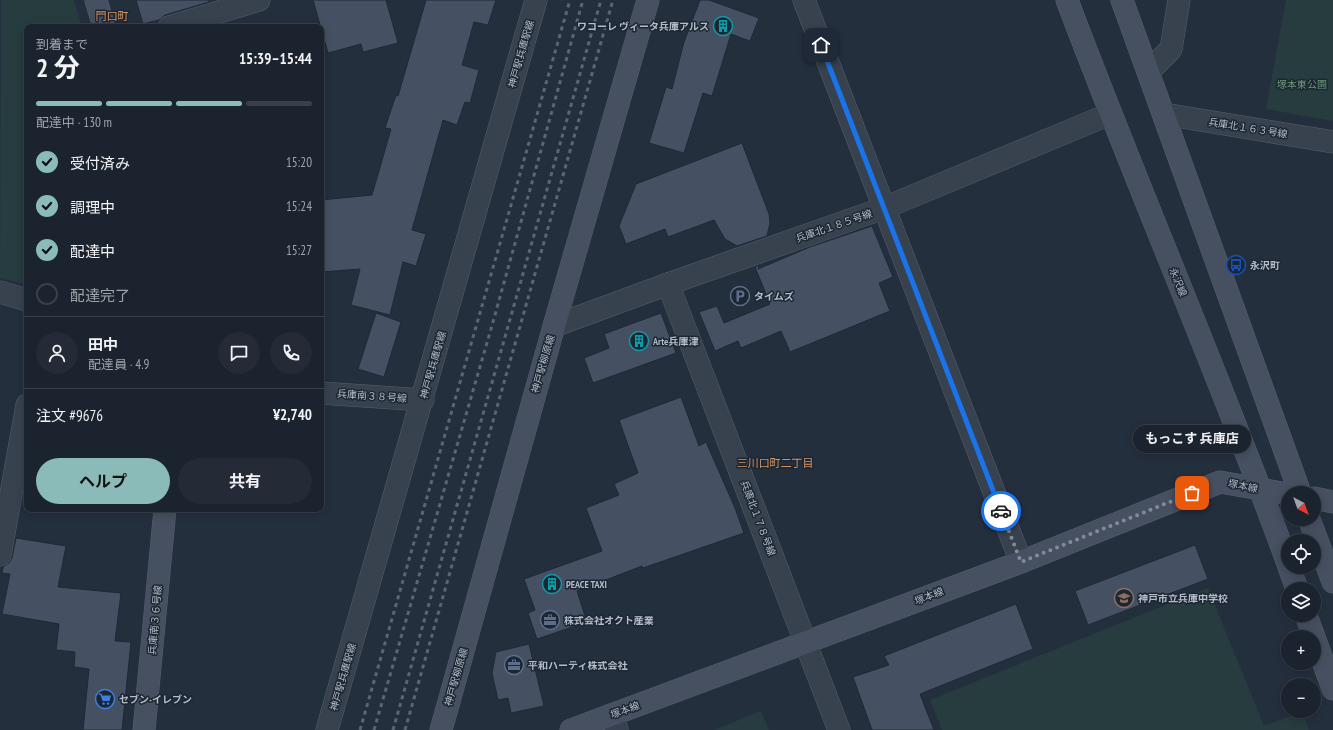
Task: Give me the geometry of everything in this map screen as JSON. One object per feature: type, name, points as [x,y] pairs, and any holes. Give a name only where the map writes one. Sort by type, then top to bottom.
[{"type":"street","points":[[96,0],[103,24]]},
{"type":"street","points":[[178,24],[259,0]]},
{"type":"street","name":"神戸駅兵庫駅線","points":[[328,730],[536,0]]},
{"type":"street","name":"神戸駅柳原線","points":[[441,730],[554,326],[648,0]]},
{"type":"street","points":[[804,0],[1021,562]]},
{"type":"street","name":"永沢線","points":[[1067,0],[1110,114],[1261,490],[1281,546]]},
{"type":"street","points":[[1122,0],[1149,71],[1297,486]]},
{"type":"street","points":[[1149,71],[1171,49],[1180,0]]},
{"type":"street","name":"兵庫北１８５号線","points":[[554,326],[884,208],[1110,114]]},
{"type":"street","name":"兵庫北１６３号線","points":[[1164,114],[1333,142]]},
{"type":"street","name":"兵庫北１７８号線","points":[[668,284],[839,730]]},
{"type":"street","points":[[0,292],[24,299]]},
{"type":"street","name":"兵庫南３８号線","points":[[324,393],[423,400]]},
{"type":"street","points":[[0,555],[24,422]]},
{"type":"street","name":"塚本線","points":[[572,730],[614,722],[806,643],[1021,562],[1220,482],[1281,493]]},
{"type":"street","points":[[1321,499],[1333,502]]},
{"type":"street","name":"兵庫南３６号線","points":[[144,730],[165,512]]},
{"type":"street","points":[[1312,526],[1333,582]]},
{"type":"street","points":[[1309,622],[1333,689]]},
{"type":"green space","points":[[1,0],[74,0],[81,24],[24,24],[24,284],[0,278]]},
{"type":"green space","name":"塚本東公園","points":[[1286,0],[1333,0],[1333,121],[1266,109]]},
{"type":"green space","points":[[1208,588],[1264,726],[1284,718],[1305,718],[1309,730],[942,730],[930,700]]},
{"type":"green space","points":[[761,711],[769,730],[714,730]]},
{"type":"building","points":[[136,0],[208,0],[209,2],[165,15],[159,20],[143,24]]},
{"type":"building","points":[[313,0],[386,0],[398,43],[363,52],[361,44],[328,53],[324,39],[324,24],[320,24]]},
{"type":"building","points":[[426,0],[496,0],[488,25],[474,22],[462,65],[479,70],[470,103],[465,102],[457,125],[443,120],[412,230],[426,234],[416,266],[403,262],[390,315],[351,305],[360,269],[324,272],[324,200],[372,195],[391,129],[385,128],[396,95],[398,96]]},
{"type":"building","points":[[700,0],[709,0],[759,18],[750,41],[731,34],[712,96],[703,93],[684,153],[649,143],[666,87],[672,89],[684,42]]},
{"type":"building","points":[[742,143],[769,214],[770,223],[767,236],[737,246],[725,239],[714,220],[668,237],[665,229],[626,244],[619,226],[636,184]]},
{"type":"building","points":[[872,226],[893,277],[879,283],[890,311],[790,352],[781,331],[741,348],[738,341],[715,351],[699,312],[717,306],[724,323],[770,304],[755,267],[759,265],[758,269],[810,247]]},
{"type":"building","points":[[376,313],[401,322],[384,377],[358,369]]},
{"type":"building","name":"Arte兵庫津","points":[[661,313],[676,353],[593,383],[584,358],[609,348],[604,334]]},
{"type":"building","points":[[681,397],[699,446],[706,442],[735,508],[744,533],[643,568],[642,566],[577,591],[587,622],[537,639],[528,613],[535,610],[524,579],[602,551],[586,508],[619,495],[614,484],[638,473],[619,420]]},
{"type":"building","points":[[16,538],[66,546],[58,587],[121,593],[115,641],[131,642],[122,730],[83,730],[89,669],[74,667],[75,652],[56,650],[59,624],[2,614],[10,574],[2,573],[3,567],[9,563],[12,558]]},
{"type":"building","points":[[1195,545],[1208,579],[1088,625],[1075,591]]},
{"type":"building","points":[[1016,604],[1033,649],[920,694],[934,730],[872,730],[853,677],[889,665],[884,656]]},
{"type":"building","points":[[529,644],[544,706],[511,713],[508,698],[498,700],[492,673],[496,652]]},
{"type":"railway","points":[[360,730],[570,0]]},
{"type":"railway","points":[[374,730],[491,329],[583,0]]},
{"type":"railway","points":[[393,730],[601,0]]},
{"type":"railway","points":[[405,730],[613,0]]},
{"type":"way so far","points":[[1001,511],[1021,562],[1192,493]]},
{"type":"place","name":"ワコーレ ヴィータ兵庫アルス","points":[[723,26]]},
{"type":"place","name":"永沢町","points":[[1236,265]]},
{"type":"place","name":"タイムズ","points":[[740,296]]},
{"type":"place","name":"Arte兵庫津","points":[[639,341]]},
{"type":"place","name":"もっこす 兵庫店","points":[[1192,493]]},
{"type":"place","name":"PEACE TAXI","points":[[552,584]]},
{"type":"place","name":"神戸市立兵庫中学校","points":[[1124,598]]},
{"type":"place","name":"株式会社オクト産業","points":[[550,620]]},
{"type":"place","name":"平和ハーティ株式会社","points":[[514,665]]},
{"type":"place","name":"セブン-イレブン","points":[[105,699]]},
{"type":"district","name":"門口町","points":[[112,16]]},
{"type":"district","name":"三川口町二丁目","points":[[775,463]]},
{"type":"route","points":[[821,45],[1001,511]]}]
